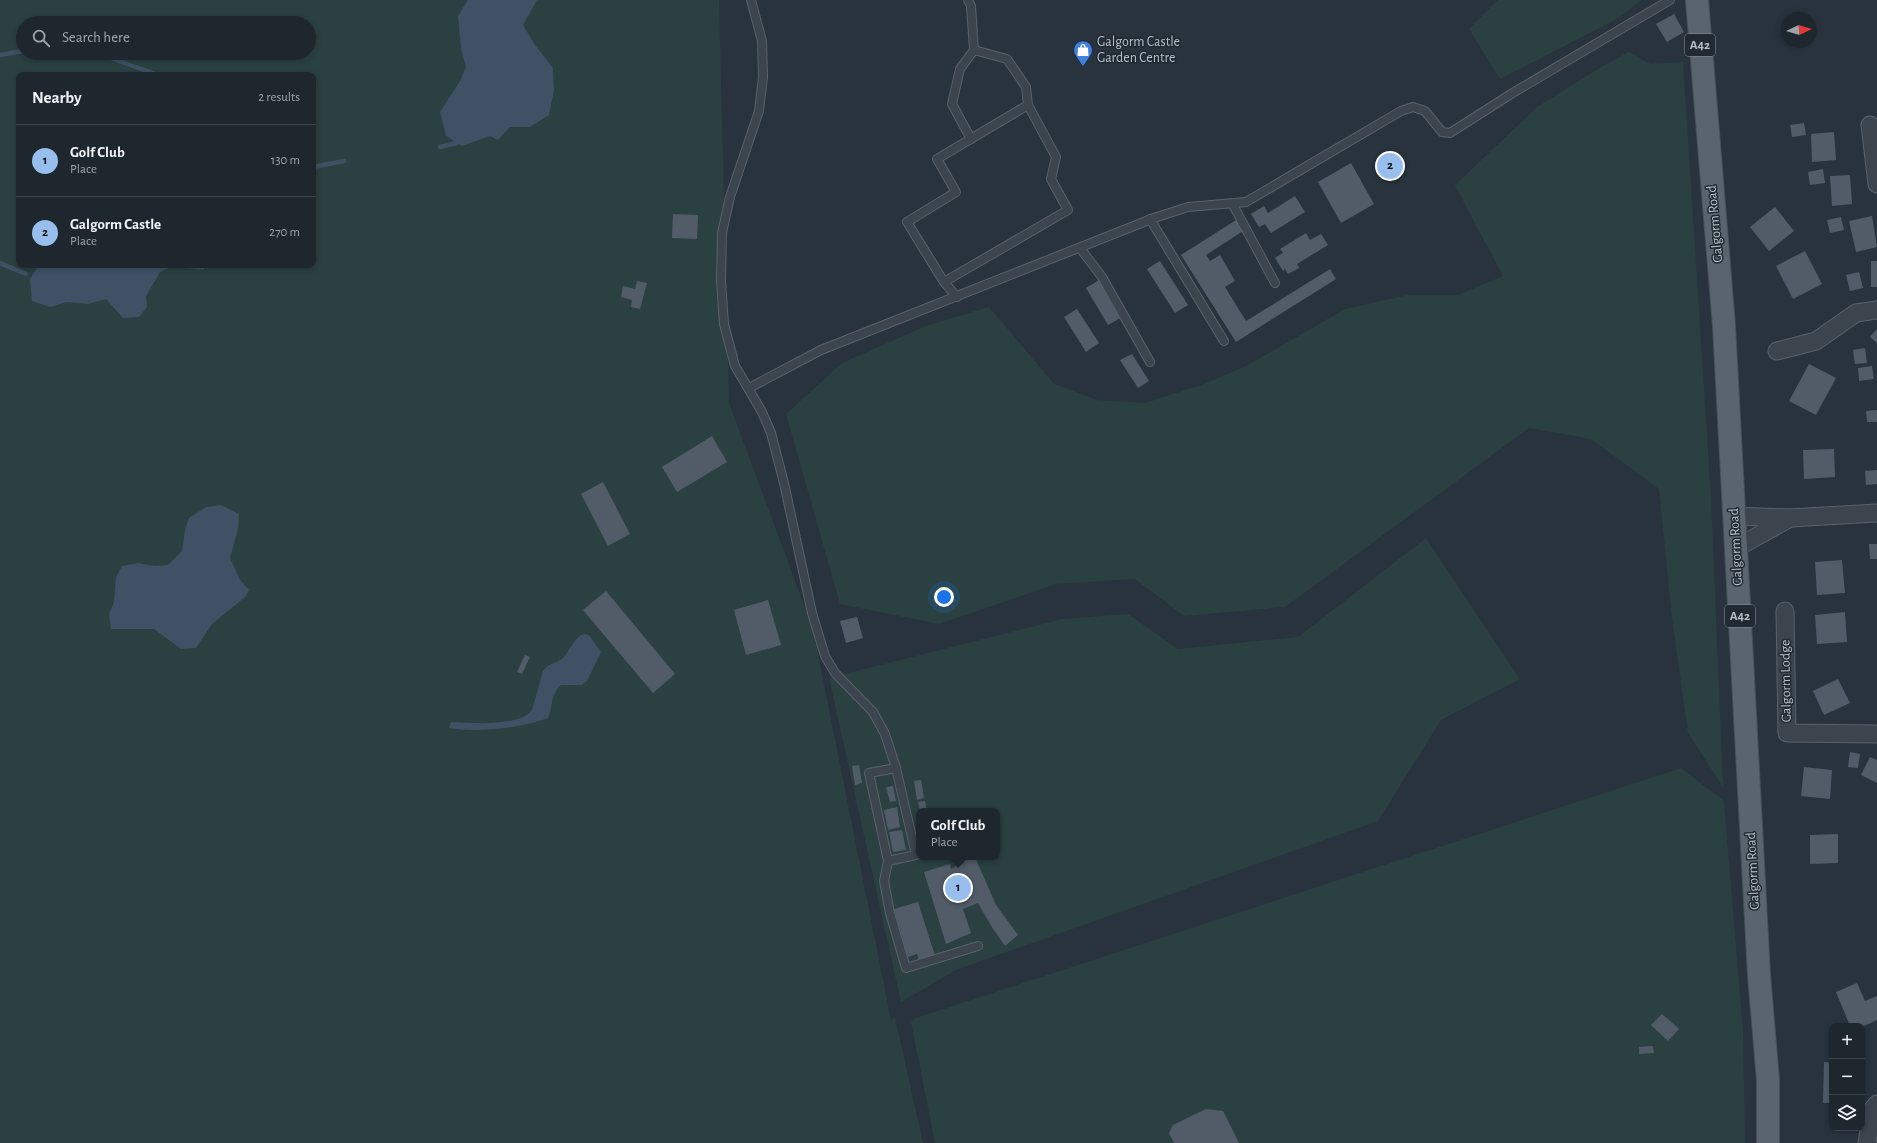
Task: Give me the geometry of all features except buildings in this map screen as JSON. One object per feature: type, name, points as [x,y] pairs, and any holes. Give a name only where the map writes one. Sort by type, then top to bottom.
[{"type":"main road","name":"Galgorm Road","points":[[1697,0],[1724,326],[1733,492],[1744,517],[1736,548],[1759,968],[1768,1080],[1768,1143]]},
{"type":"street","points":[[1870,125],[1877,184]]},
{"type":"street","points":[[1777,352],[1816,340],[1856,313],[1877,310]]},
{"type":"street","points":[[1744,517],[1790,518],[1877,513]]},
{"type":"street","points":[[1736,548],[1790,518]]},
{"type":"street","name":"Galgorm Lodge","points":[[1785,611],[1787,733],[1877,734]]},
{"type":"street","points":[[1867,1143],[1872,1110],[1877,1104]]},
{"type":"lane","points":[[751,0],[762,41],[763,76],[759,111],[730,197],[724,226],[721,281],[726,331],[735,366],[749,388],[771,433],[784,483],[812,613],[825,656],[835,673],[872,712],[884,734],[896,768],[916,855],[888,862]]},
{"type":"lane","points":[[968,0],[971,6],[974,50],[960,69],[952,104],[971,139]]},
{"type":"lane","points":[[749,388],[820,350],[1150,220],[1188,207],[1246,202],[1401,111],[1413,107],[1425,111],[1442,132],[1450,133],[1511,94],[1670,0]]},
{"type":"lane","points":[[944,282],[1068,210],[1051,179],[1056,157],[1028,105],[1026,87],[1007,60],[974,50]]},
{"type":"lane","points":[[957,297],[944,282],[907,222],[956,192],[937,159],[1028,105]]},
{"type":"lane","points":[[1232,203],[1275,283]]},
{"type":"lane","points":[[1150,220],[1224,341]]},
{"type":"lane","points":[[1080,248],[1102,277],[1150,362]]},
{"type":"lane","points":[[896,768],[869,773],[888,862],[884,881],[890,913],[906,968],[978,946]]},
{"type":"green space","points":[[0,0],[719,0],[729,403],[813,629],[891,1020],[895,1017],[923,1143],[0,1143]]},
{"type":"green space","points":[[1498,0],[1642,0],[1615,20],[1500,79],[1469,29]]},
{"type":"green space","points":[[1629,52],[1650,64],[1683,62],[1711,497],[1723,787],[1688,733],[1672,618],[1659,489],[1591,439],[1529,428],[1285,607],[1184,616],[1135,579],[1056,584],[939,624],[840,604],[786,414],[842,363],[926,326],[989,307],[1054,384],[1097,400],[1145,403],[1204,384],[1248,365],[1345,309],[1408,295],[1458,295],[1503,276],[1455,185],[1537,107],[1603,66]]},
{"type":"green space","points":[[1426,538],[1520,679],[1441,720],[1378,821],[956,970],[901,1002],[829,678],[1062,619],[1128,614],[1178,649],[1298,637]]},
{"type":"green space","points":[[1681,768],[1724,801],[1743,1032],[1745,1143],[935,1143],[911,1022],[916,1018]]},
{"type":"water","points":[[468,0],[537,0],[523,25],[535,45],[553,68],[554,90],[549,115],[530,127],[510,127],[498,140],[490,136],[462,146],[446,136],[440,112],[460,81],[466,67],[461,48],[458,16]]},
{"type":"water","points":[[37,268],[169,268],[160,272],[146,296],[147,307],[139,317],[123,318],[106,299],[88,304],[67,302],[50,307],[32,301],[30,279]]},
{"type":"water","points":[[188,268],[204,268],[203,270]]},
{"type":"water","points":[[221,505],[239,514],[238,529],[230,558],[240,580],[249,590],[245,597],[212,624],[196,648],[181,649],[154,629],[111,629],[109,614],[114,602],[116,577],[122,566],[138,563],[154,566],[168,565],[182,551],[185,530],[189,518],[206,507]]},
{"type":"water","points":[[584,634],[589,635],[601,652],[587,681],[582,685],[561,685],[557,689],[553,697],[548,718],[537,722],[499,729],[472,730],[449,728],[451,722],[506,722],[526,715],[532,710],[545,668],[564,657],[577,638]]},
{"type":"waterway","points":[[0,55],[16,52]]},
{"type":"waterway","points":[[116,60],[150,72]]},
{"type":"waterway","points":[[440,147],[457,143]]},
{"type":"waterway","points":[[316,166],[344,161]]},
{"type":"waterway","points":[[0,263],[26,274]]},
{"type":"place","name":"Galgorm Castle Garden Centre","points":[[1083,67]]},
{"type":"place","name":"Galgorm Castle","points":[[1390,166]]},
{"type":"place","name":"Golf Club","points":[[958,888]]}]
